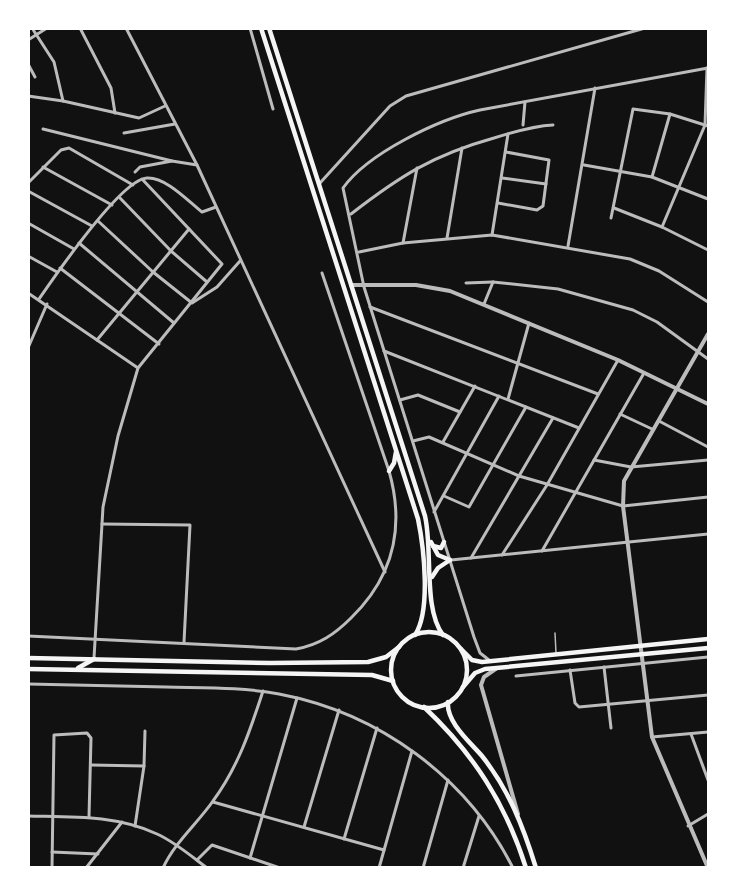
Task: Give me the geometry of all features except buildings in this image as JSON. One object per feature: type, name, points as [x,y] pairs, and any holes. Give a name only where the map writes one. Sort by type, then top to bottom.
[{"type":"main road","points":[[261,28],[418,519],[423,548],[423,617],[415,635]]},
{"type":"main road","points":[[269,28],[433,546],[438,555],[450,560]]},
{"type":"main road","points":[[389,471],[396,460],[396,449]]},
{"type":"main road","points":[[429,533],[433,618],[443,635],[472,660],[496,661],[708,639]]},
{"type":"main road","points":[[433,546],[441,548],[444,542]]},
{"type":"main road","points":[[432,579],[438,568],[450,560]]},
{"type":"main road","points":[[28,658],[270,663],[368,662],[382,659],[415,635],[429,632],[443,635]]},
{"type":"main road","points":[[399,647],[392,663],[393,681],[405,699],[424,707],[466,753],[497,795],[512,826],[526,867]]},
{"type":"main road","points":[[424,707],[448,702],[478,671],[708,648]]},
{"type":"main road","points":[[460,649],[467,668],[463,687]]},
{"type":"main road","points":[[563,653],[564,662]]},
{"type":"main road","points":[[552,663],[556,659],[556,654]]},
{"type":"main road","points":[[70,670],[83,667],[94,658]]},
{"type":"main road","points":[[28,669],[372,675],[393,681]]},
{"type":"main road","points":[[448,702],[451,718],[494,772],[518,814],[536,867]]},
{"type":"street","points":[[32,28],[55,65],[63,101]]},
{"type":"street","points":[[28,40],[47,28]]},
{"type":"street","points":[[80,28],[110,85],[115,113]]},
{"type":"street","points":[[126,28],[197,165],[385,572]]},
{"type":"street","points":[[250,28],[273,109]]},
{"type":"street","points":[[319,184],[390,106],[406,96],[645,28]]},
{"type":"street","points":[[28,64],[35,77]]},
{"type":"street","points":[[496,661],[480,653],[434,512],[370,307],[345,185],[399,143],[456,116],[708,68],[707,126],[662,226]]},
{"type":"street","points":[[568,246],[596,88]]},
{"type":"street","points":[[28,96],[63,101],[138,118],[166,105]]},
{"type":"street","points":[[523,125],[525,102]]},
{"type":"street","points":[[611,218],[632,111],[635,109],[670,114],[707,126]]},
{"type":"street","points":[[652,177],[670,114]]},
{"type":"street","points":[[124,133],[176,124]]},
{"type":"street","points":[[351,214],[417,166],[462,147],[508,134],[553,125]]},
{"type":"street","points":[[43,129],[197,165]]},
{"type":"street","points":[[492,235],[508,134]]},
{"type":"street","points":[[447,238],[462,147]]},
{"type":"street","points":[[28,183],[65,148],[133,185]]},
{"type":"street","points":[[498,203],[541,209],[546,184],[549,160],[506,152]]},
{"type":"street","points":[[135,172],[140,167],[172,161]]},
{"type":"street","points":[[584,165],[652,177],[708,197]]},
{"type":"street","points":[[403,243],[417,166]]},
{"type":"street","points":[[43,167],[112,205]]},
{"type":"street","points":[[39,299],[93,226],[112,205],[142,179],[151,178],[169,187],[202,212],[210,211],[216,206]]},
{"type":"street","points":[[502,178],[546,184]]},
{"type":"street","points":[[94,658],[102,524],[118,436],[138,368],[221,267],[222,262],[142,179]]},
{"type":"street","points":[[28,191],[93,226]]},
{"type":"street","points":[[120,198],[171,250],[207,282]]},
{"type":"street","points":[[614,208],[662,226],[708,250]]},
{"type":"street","points":[[98,221],[153,272],[190,302]]},
{"type":"street","points":[[28,223],[74,250]]},
{"type":"street","points":[[97,340],[189,229]]},
{"type":"street","points":[[359,252],[403,243],[492,235],[568,246],[630,259],[678,282],[708,302]]},
{"type":"street","points":[[79,243],[174,323]]},
{"type":"street","points":[[28,256],[59,270],[159,344]]},
{"type":"street","points":[[190,302],[199,300],[218,287],[240,261]]},
{"type":"street","points":[[28,636],[184,642],[285,650],[321,642],[337,632],[362,607],[385,572],[394,547],[397,524],[395,495],[322,273]]},
{"type":"street","points":[[484,304],[493,282]]},
{"type":"street","points":[[466,283],[493,282],[545,286],[618,305],[650,319],[708,359]]},
{"type":"street","points":[[351,285],[437,287],[529,322],[618,360],[708,404]]},
{"type":"street","points":[[28,293],[138,368]]},
{"type":"street","points":[[28,348],[47,304]]},
{"type":"street","points":[[370,307],[598,394]]},
{"type":"street","points":[[508,399],[529,322]]},
{"type":"street","points":[[708,334],[624,481],[623,506],[652,737],[688,826],[708,867]]},
{"type":"street","points":[[384,351],[579,428]]},
{"type":"street","points":[[502,555],[547,485],[618,360]]},
{"type":"street","points":[[542,551],[573,493],[645,372]]},
{"type":"street","points":[[443,442],[475,386]]},
{"type":"street","points":[[400,400],[417,395],[460,412]]},
{"type":"street","points":[[434,512],[500,396]]},
{"type":"street","points":[[444,496],[469,507],[526,407]]},
{"type":"street","points":[[620,414],[652,429]]},
{"type":"street","points":[[471,558],[553,418]]},
{"type":"street","points":[[657,420],[708,447]]},
{"type":"street","points":[[412,441],[429,437],[519,476],[623,506],[708,497]]},
{"type":"street","points":[[594,460],[631,467],[708,460]]},
{"type":"street","points":[[102,524],[190,525],[184,642]]},
{"type":"street","points":[[450,560],[708,534]]},
{"type":"street","points":[[516,676],[708,657]]},
{"type":"street","points":[[604,667],[611,728]]},
{"type":"street","points":[[497,668],[484,677],[481,685],[518,814]]},
{"type":"street","points":[[570,670],[575,703],[579,707],[708,695]]},
{"type":"street","points":[[28,684],[208,687],[263,691],[339,710],[377,728],[413,750],[448,780],[479,816],[513,867]]},
{"type":"street","points":[[163,867],[176,846],[213,802],[245,748],[263,691]]},
{"type":"street","points":[[250,858],[297,698]]},
{"type":"street","points":[[304,827],[339,710]]},
{"type":"street","points":[[344,838],[377,728]]},
{"type":"street","points":[[135,826],[144,766],[145,731]]},
{"type":"street","points":[[652,737],[708,732]]},
{"type":"street","points":[[52,867],[54,735],[89,734],[91,765],[89,817]]},
{"type":"street","points":[[691,734],[708,780]]},
{"type":"street","points":[[379,867],[413,750]]},
{"type":"street","points":[[91,765],[144,766]]},
{"type":"street","points":[[423,867],[448,780]]},
{"type":"street","points":[[213,802],[384,850]]},
{"type":"street","points":[[688,826],[708,814]]},
{"type":"street","points":[[28,816],[89,817],[122,822],[159,835],[207,867]]},
{"type":"street","points":[[463,867],[479,816]]},
{"type":"street","points":[[86,867],[122,822]]},
{"type":"street","points":[[196,860],[210,845],[280,867]]},
{"type":"street","points":[[52,852],[98,854]]},
{"type":"lane","points":[[555,633],[556,654]]}]
